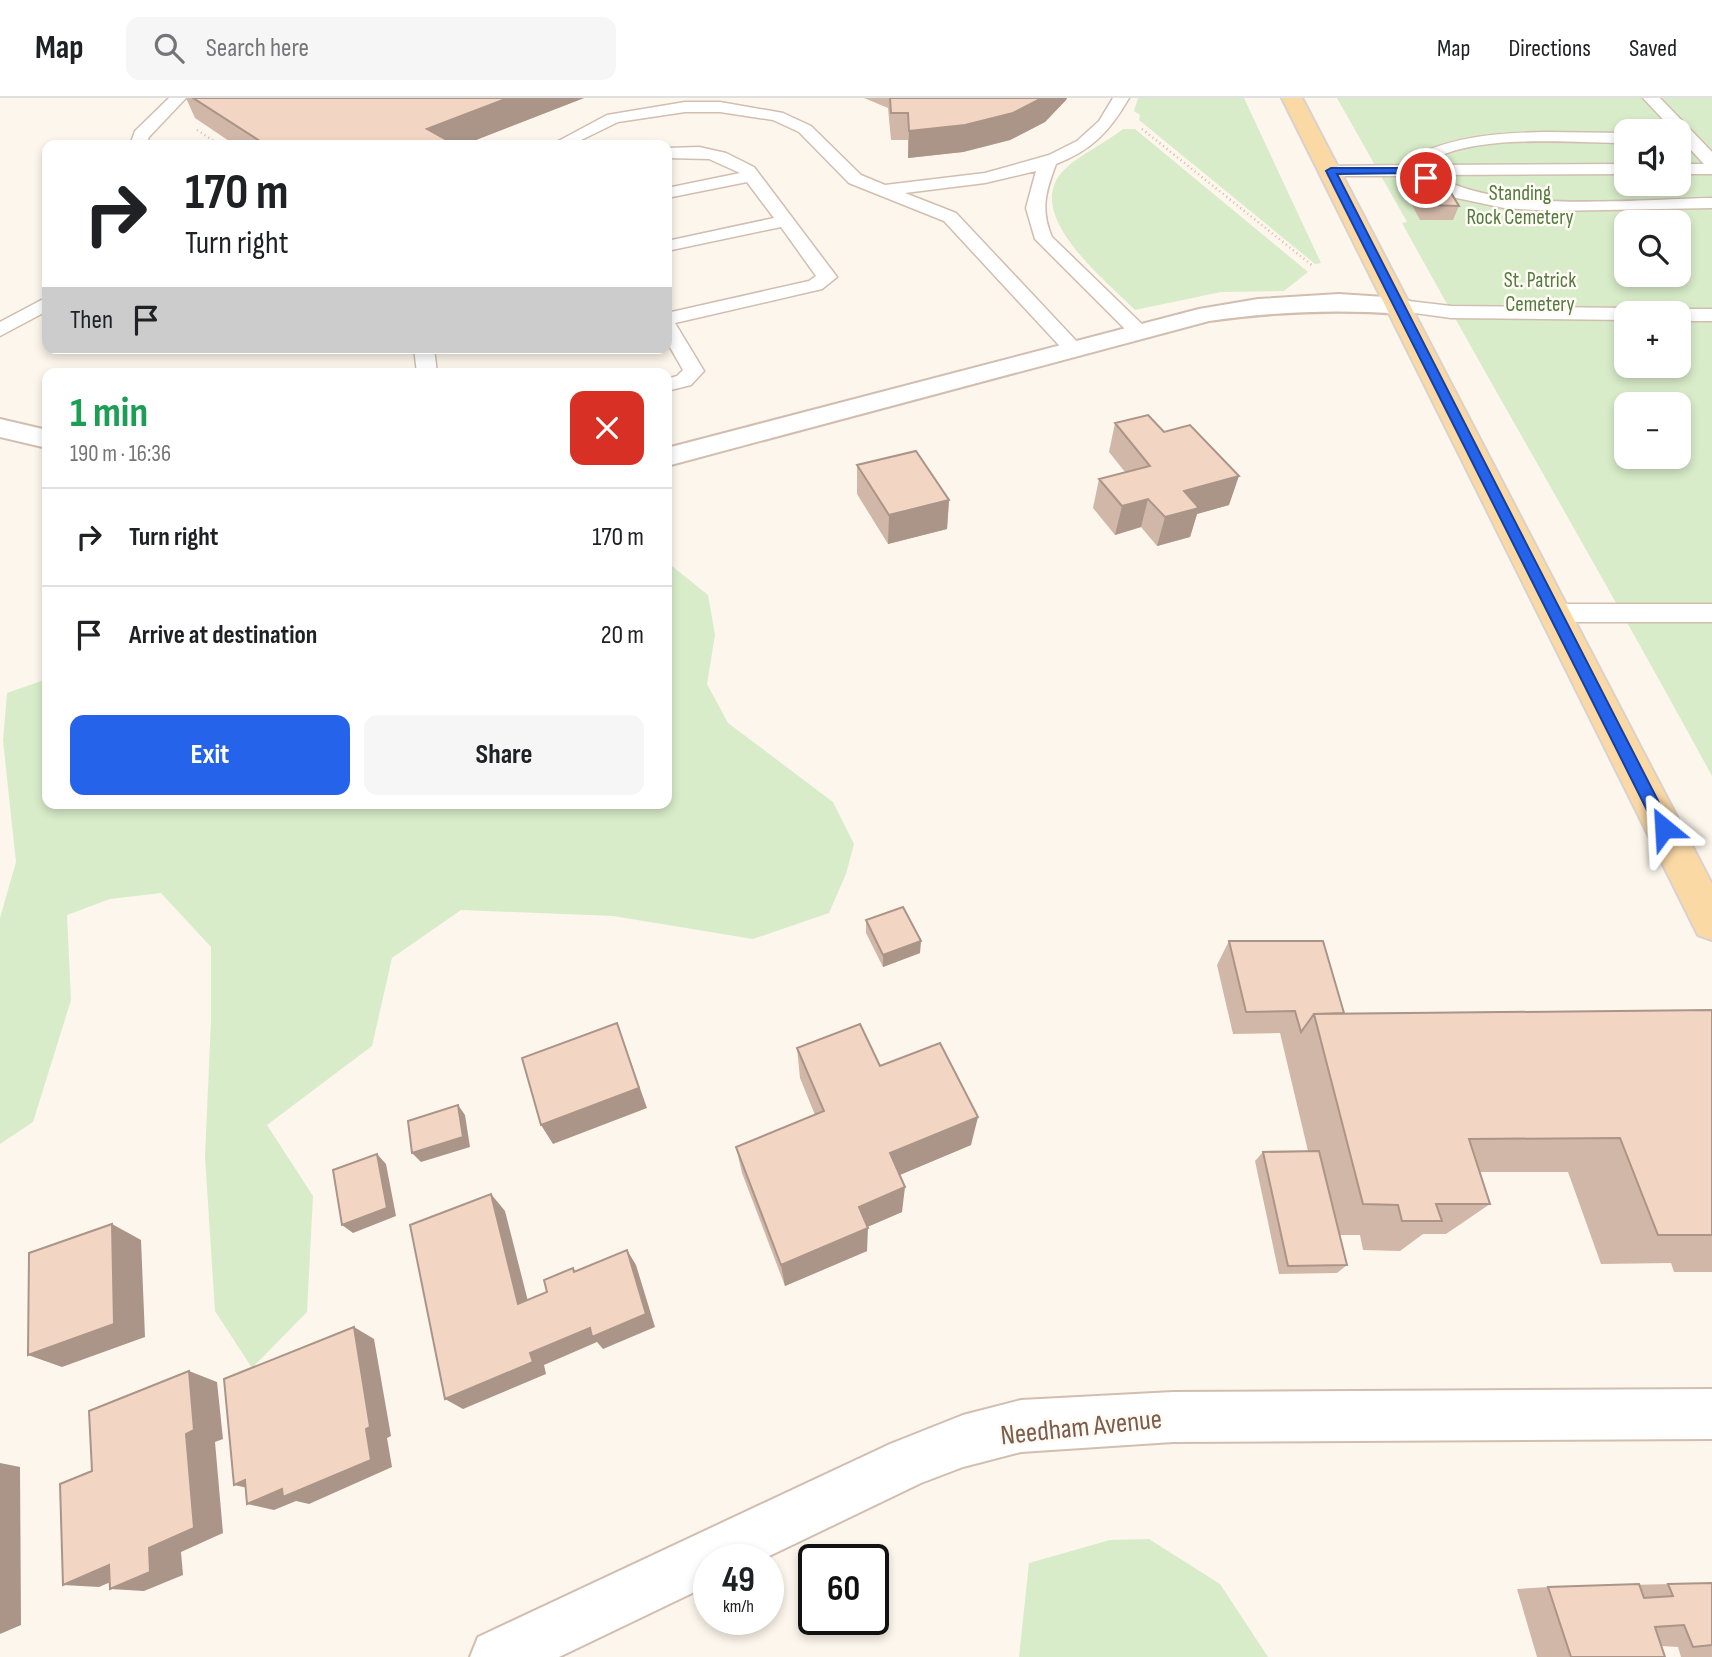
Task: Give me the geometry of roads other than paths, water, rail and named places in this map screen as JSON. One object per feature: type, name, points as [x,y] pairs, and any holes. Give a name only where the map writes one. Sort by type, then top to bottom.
[{"type":"main road","points":[[1292,98],[1712,923]]},
{"type":"street","points":[[672,456],[1208,314],[1258,307],[1339,302],[1400,306]]},
{"type":"street","points":[[0,428],[42,438]]},
{"type":"street","name":"Needham Avenue","points":[[498,1657],[908,1461],[963,1441],[1021,1426],[1173,1417],[1712,1414]]},
{"type":"lane","points":[[140,140],[178,98]]},
{"type":"lane","points":[[1651,98],[1668,119]]},
{"type":"lane","points":[[881,190],[978,180],[1049,160],[1096,135],[1119,103]]},
{"type":"lane","points":[[569,140],[613,118],[685,107],[720,107],[764,113],[805,129],[855,179],[950,217],[1075,351]]},
{"type":"lane","points":[[1691,138],[1712,137]]},
{"type":"lane","points":[[1417,171],[1416,162],[1429,153],[1479,139],[1614,138]]},
{"type":"lane","points":[[1691,144],[1712,162]]},
{"type":"lane","points":[[672,153],[708,154],[734,160],[752,176],[827,277],[815,285],[672,318]]},
{"type":"lane","points":[[1049,160],[1033,205],[1035,221],[1044,239],[1140,333]]},
{"type":"lane","points":[[1331,171],[1614,169]]},
{"type":"lane","points":[[1691,169],[1712,169]]},
{"type":"lane","points":[[1417,171],[1446,188],[1517,205],[1712,203]]},
{"type":"lane","points":[[672,192],[752,176]]},
{"type":"lane","points":[[672,245],[785,221]]},
{"type":"lane","points":[[0,330],[42,306]]},
{"type":"lane","points":[[1400,306],[1451,312],[1614,314]]},
{"type":"lane","points":[[1691,315],[1712,315]]},
{"type":"lane","points":[[672,334],[694,371],[684,381],[672,384]]},
{"type":"lane","points":[[1556,613],[1712,613]]},
{"type":"park label","name":"Standing Rock Cemetery","points":[[1520,205]]},
{"type":"park label","name":"St. Patrick Cemetery","points":[[1540,292]]}]
